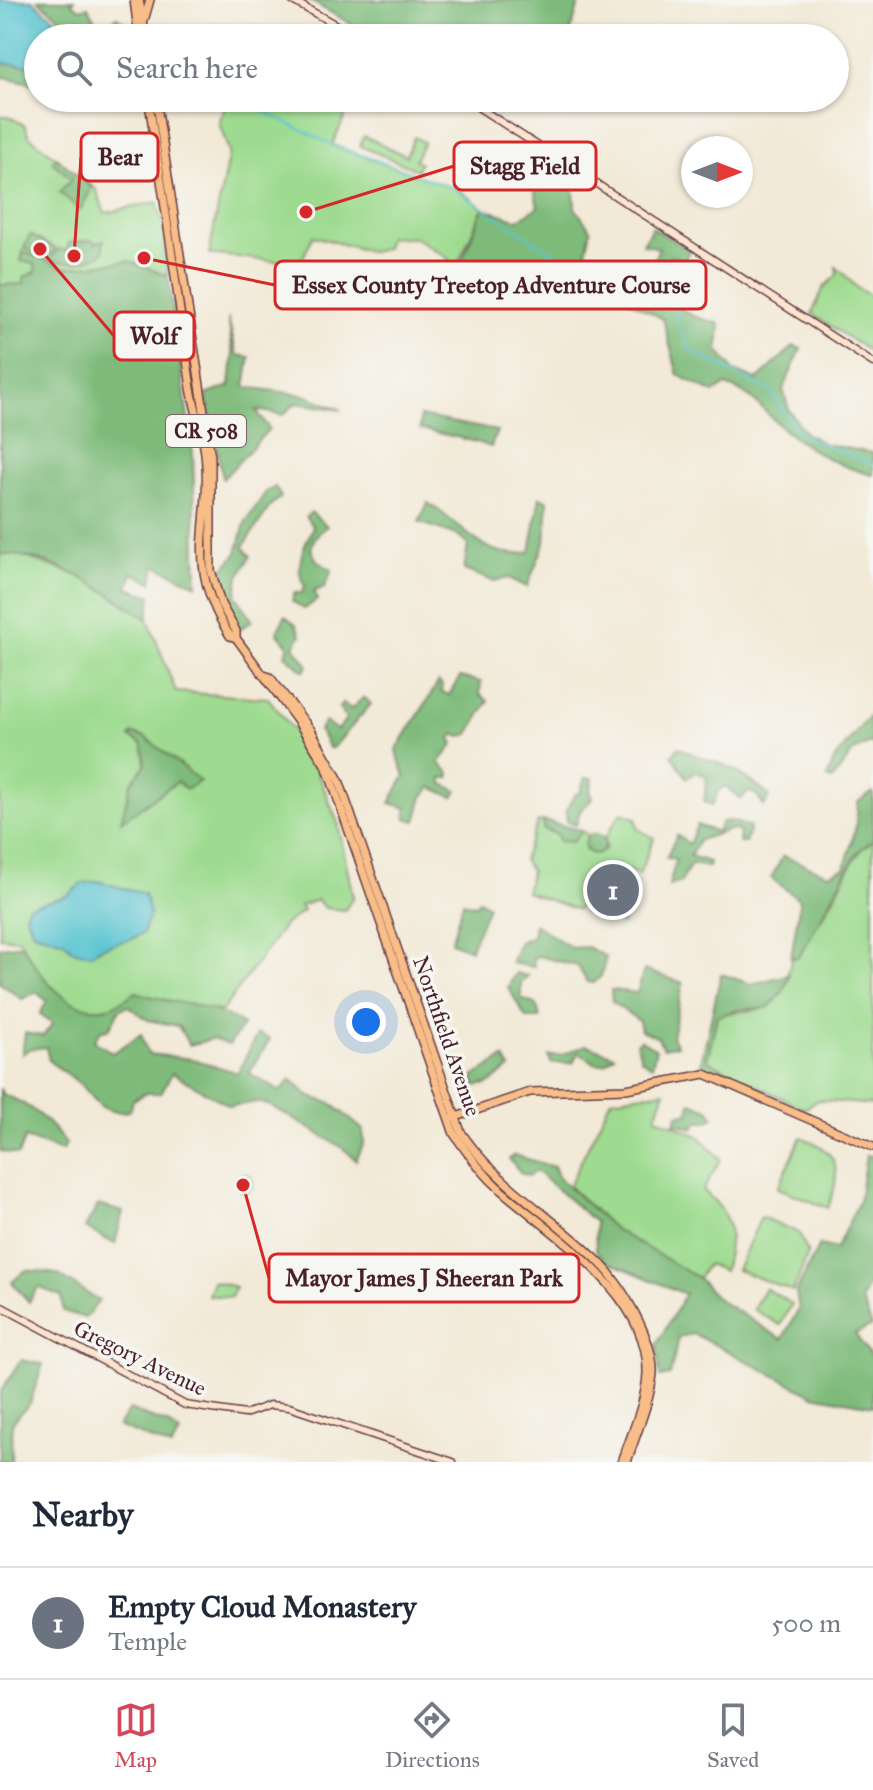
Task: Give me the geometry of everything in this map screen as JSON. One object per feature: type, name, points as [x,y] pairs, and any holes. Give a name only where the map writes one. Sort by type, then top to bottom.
[{"type":"main road","points":[[136,0],[138,24]]},
{"type":"main road","points":[[143,23],[150,0]]},
{"type":"main road","points":[[291,0],[335,24]]},
{"type":"main road","points":[[138,12],[143,23]]},
{"type":"main road","name":"Northfield Avenue","points":[[150,112],[175,256],[191,386],[205,454],[202,569],[215,609],[230,636],[236,638]]},
{"type":"main road","name":"Northfield Avenue","points":[[158,112],[211,457],[211,570],[236,638],[327,768],[452,1119],[473,1161],[608,1272],[650,1349],[651,1384],[625,1462]]},
{"type":"main road","points":[[486,112],[873,363]]},
{"type":"main road","points":[[452,1119],[530,1092],[626,1089],[705,1074],[873,1147]]},
{"type":"main road","name":"Gregory Avenue","points":[[0,1306],[185,1405],[245,1414],[270,1405],[289,1407],[453,1462]]},
{"type":"green space","points":[[38,0],[74,0],[72,3],[80,9],[88,7],[97,23],[102,24],[68,24]]},
{"type":"green space","points":[[308,0],[580,0],[573,24],[352,24]]},
{"type":"green space","points":[[117,17],[127,24],[107,24]]},
{"type":"green space","points":[[0,63],[24,65],[24,82],[0,76]]},
{"type":"green space","points":[[223,112],[347,112],[332,145],[459,190],[483,208],[449,283],[438,281],[449,259],[416,238],[388,237],[385,249],[371,252],[313,236],[300,264],[209,254],[229,152],[219,123]]},
{"type":"green space","points":[[0,116],[8,116],[25,125],[29,136],[96,189],[105,213],[157,202],[166,237],[163,241],[168,276],[129,261],[65,268],[50,265],[29,289],[0,294]]},
{"type":"green space","points":[[364,136],[406,156],[414,137],[424,142],[415,160],[420,163],[417,170],[360,146]]},
{"type":"green space","points":[[56,157],[92,188],[80,210],[59,192],[72,179],[52,162]]},
{"type":"green space","points":[[531,175],[574,187],[575,208],[591,230],[586,252],[613,265],[624,260],[630,272],[647,277],[659,248],[643,244],[652,227],[689,250],[685,260],[670,256],[655,291],[693,316],[720,324],[718,350],[734,371],[757,380],[794,346],[801,349],[783,389],[789,410],[806,434],[825,444],[873,453],[873,475],[847,467],[809,447],[741,392],[726,385],[714,393],[678,375],[663,319],[614,292],[600,293],[541,265],[462,261],[483,208],[518,220],[538,207]]},
{"type":"green space","points":[[30,235],[56,249],[51,254],[53,256],[59,249],[66,251],[69,243],[92,240],[95,243],[104,240],[103,253],[72,263],[52,260],[24,248]]},
{"type":"green space","points":[[23,252],[65,268],[129,261],[168,276],[193,454],[197,585],[155,565],[152,582],[133,573],[128,588],[151,596],[148,619],[59,567],[40,560],[0,554],[0,285],[24,284],[24,277],[36,272],[35,264],[21,261]]},
{"type":"green space","points":[[836,267],[857,288],[873,296],[873,354],[812,314],[824,287],[837,275]]},
{"type":"green space","points":[[228,318],[237,355],[250,357],[245,387],[304,395],[342,410],[296,403],[283,415],[256,410],[269,429],[223,479],[206,395],[230,386],[233,355]]},
{"type":"green space","points":[[420,416],[497,431],[491,447],[420,429]]},
{"type":"green space","points":[[275,487],[281,497],[271,505],[243,547],[251,556],[239,576],[236,596],[252,620],[239,630],[227,609],[220,573],[237,553],[245,523],[266,492]]},
{"type":"green space","points":[[540,497],[548,501],[545,542],[527,587],[509,578],[493,581],[464,570],[468,544],[459,536],[419,522],[428,503],[487,547],[514,554],[530,552]]},
{"type":"green space","points":[[311,512],[327,526],[315,537],[311,549],[317,561],[332,570],[324,588],[314,591],[317,600],[304,609],[292,601],[294,593],[302,593],[305,586],[300,564],[313,527],[306,517]]},
{"type":"green space","points":[[0,554],[17,554],[85,578],[148,619],[176,692],[268,698],[308,749],[338,823],[353,897],[345,910],[325,908],[317,900],[300,906],[303,911],[285,924],[222,1011],[166,1003],[136,992],[108,1007],[78,1005],[65,998],[43,977],[19,939],[0,937]]},
{"type":"green space","points":[[285,616],[296,624],[301,636],[294,646],[308,666],[304,671],[285,655],[289,646],[277,632]]},
{"type":"green space","points":[[460,677],[481,682],[480,694],[488,701],[469,734],[461,737],[454,734],[451,738],[454,744],[439,763],[450,773],[449,778],[442,778],[442,783],[457,791],[453,797],[431,787],[423,797],[416,821],[406,818],[407,808],[390,803],[405,776],[396,751],[438,682],[442,685],[441,692],[449,695]]},
{"type":"green space","points":[[364,697],[371,704],[333,748],[329,748],[319,730],[325,722],[337,730],[347,719],[339,708],[343,703],[351,709]]},
{"type":"green space","points":[[870,715],[873,745],[870,743],[854,751],[832,780],[827,778],[834,760]]},
{"type":"green space","points":[[133,734],[145,737],[200,781],[186,789],[177,782],[121,821],[131,783],[145,765],[143,745],[130,737]]},
{"type":"green space","points":[[679,747],[744,776],[770,796],[764,806],[757,795],[748,791],[741,799],[725,786],[718,791],[713,805],[704,802],[707,776],[696,772],[687,778],[672,755]]},
{"type":"green space","points":[[585,778],[593,778],[590,792],[593,798],[580,811],[576,825],[567,822],[566,810],[575,794],[579,794]]},
{"type":"green space","points":[[873,792],[873,840],[857,853],[799,957],[791,958],[800,900],[771,878],[783,856],[828,874],[845,868],[856,826],[858,802]]},
{"type":"green space","points":[[621,813],[636,818],[638,829],[654,838],[639,875],[615,865],[611,874],[600,875],[584,892],[578,910],[526,892],[531,871],[523,860],[538,822],[544,821],[543,829],[557,835],[581,833],[580,830],[587,834],[585,850],[594,852],[606,849],[605,838]]},
{"type":"green space","points":[[544,821],[580,830],[581,833],[572,842],[559,841],[557,834],[543,829]]},
{"type":"green space","points":[[731,821],[750,827],[745,843],[739,843],[740,832],[732,829],[699,840],[690,856],[709,862],[708,867],[691,864],[681,882],[669,886],[676,859],[666,858],[677,835],[689,844],[697,825],[717,832],[722,822]]},
{"type":"green space","points":[[591,834],[599,834],[605,844],[599,854],[591,854],[585,848],[585,840]]},
{"type":"green space","points":[[870,840],[873,840],[873,1105],[818,1100],[804,1109],[707,1060],[717,1016],[764,1008],[776,1001],[785,986],[796,953]]},
{"type":"green space","points":[[594,891],[628,905],[622,924],[583,912],[588,895]]},
{"type":"green space","points":[[479,900],[488,906],[470,950],[451,942],[463,902],[475,905]]},
{"type":"green space","points":[[534,924],[572,948],[587,947],[606,957],[601,976],[594,983],[587,982],[578,966],[538,956],[533,959],[534,967],[511,963],[519,942],[532,937]]},
{"type":"green space","points":[[22,944],[56,990],[80,1005],[108,1007],[136,992],[217,1012],[243,1025],[229,1045],[213,1039],[189,1045],[178,1026],[148,1020],[128,1006],[120,1009],[109,1029],[101,1030],[94,1041],[113,1053],[141,1034],[148,1054],[193,1059],[238,1073],[257,1034],[270,1039],[249,1073],[280,1091],[291,1080],[310,1097],[331,1103],[363,1130],[364,1143],[356,1160],[343,1148],[271,1106],[258,1102],[230,1106],[172,1073],[161,1093],[146,1093],[133,1100],[129,1111],[112,1111],[100,1106],[77,1082],[49,1061],[46,1047],[29,1049],[22,1054],[25,1033],[43,1036],[53,1023],[40,1014],[47,1001],[36,992],[22,999],[0,983],[0,947]]},
{"type":"green space","points":[[644,970],[683,983],[672,1037],[677,1045],[663,1048],[658,1037],[641,1031],[639,1021],[612,1002],[611,990],[637,993]]},
{"type":"green space","points":[[516,973],[528,976],[521,982],[521,998],[537,1005],[540,1018],[526,1018],[508,987]]},
{"type":"green space","points":[[721,974],[751,984],[789,975],[784,990],[768,1008],[741,1009],[717,1016],[707,1060],[787,1101],[720,1069],[700,1067]]},
{"type":"green space","points":[[641,1040],[656,1049],[652,1066],[641,1059],[637,1043]]},
{"type":"green space","points":[[586,1045],[614,1055],[605,1063],[596,1064],[578,1052],[573,1063],[551,1063],[549,1056],[562,1055]]},
{"type":"green space","points":[[504,1058],[510,1068],[489,1084],[475,1086],[473,1077]]},
{"type":"green space","points":[[0,1088],[2,1094],[30,1108],[52,1127],[66,1144],[62,1151],[25,1138],[18,1155],[0,1151]]},
{"type":"green space","points":[[665,1091],[656,1117],[699,1136],[721,1159],[703,1190],[726,1217],[729,1235],[727,1257],[724,1271],[708,1264],[698,1278],[614,1229],[569,1186],[611,1099]]},
{"type":"green space","points":[[691,1102],[709,1109],[714,1116],[710,1121],[698,1121],[693,1128],[675,1123],[678,1114],[689,1113]]},
{"type":"green space","points":[[801,1137],[824,1149],[835,1164],[835,1183],[828,1208],[778,1188]]},
{"type":"green space","points":[[514,1155],[554,1167],[559,1178],[614,1229],[698,1278],[719,1300],[782,1339],[799,1309],[796,1292],[819,1245],[836,1249],[859,1201],[866,1155],[873,1156],[873,1275],[861,1300],[872,1326],[855,1334],[873,1359],[873,1406],[813,1395],[694,1334],[679,1337],[670,1375],[660,1377],[657,1344],[685,1294],[606,1261],[596,1251],[595,1222],[536,1171],[529,1176],[521,1173],[509,1159]]},
{"type":"green space","points":[[244,1174],[253,1183],[244,1192],[235,1183]]},
{"type":"green space","points":[[98,1205],[123,1212],[115,1244],[85,1228]]},
{"type":"green space","points":[[761,1217],[799,1233],[808,1253],[793,1291],[737,1270]]},
{"type":"green space","points":[[26,1270],[57,1274],[99,1301],[85,1318],[63,1311],[61,1296],[38,1287],[29,1302],[12,1282]]},
{"type":"green space","points":[[213,1281],[235,1287],[231,1297],[208,1295]]},
{"type":"green space","points":[[765,1288],[792,1304],[780,1325],[753,1309]]},
{"type":"green space","points":[[21,1360],[43,1364],[30,1403],[12,1423],[11,1462],[0,1462],[0,1393]]},
{"type":"green space","points":[[129,1410],[168,1424],[180,1433],[171,1448],[118,1426]]},
{"type":"water","points":[[0,0],[32,0],[61,24],[24,24],[24,65],[0,63]]},
{"type":"water","points":[[98,881],[144,894],[150,914],[143,933],[91,954],[72,950],[64,941],[33,932],[25,914],[29,906],[67,896],[82,883]]},
{"type":"waterway","points":[[265,112],[331,144],[453,188],[610,290],[646,285],[672,306],[689,350],[771,392],[798,433],[873,465]]},
{"type":"place","name":"Stagg Field","points":[[306,212]]},
{"type":"place","name":"Wolf","points":[[40,249]]},
{"type":"place","name":"Bear","points":[[74,256]]},
{"type":"place","name":"Essex County Treetop Adventure Course","points":[[144,258]]},
{"type":"place","name":"Empty Cloud Monastery","points":[[613,890]]},
{"type":"place","name":"Mayor James J Sheeran Park","points":[[243,1185]]}]
